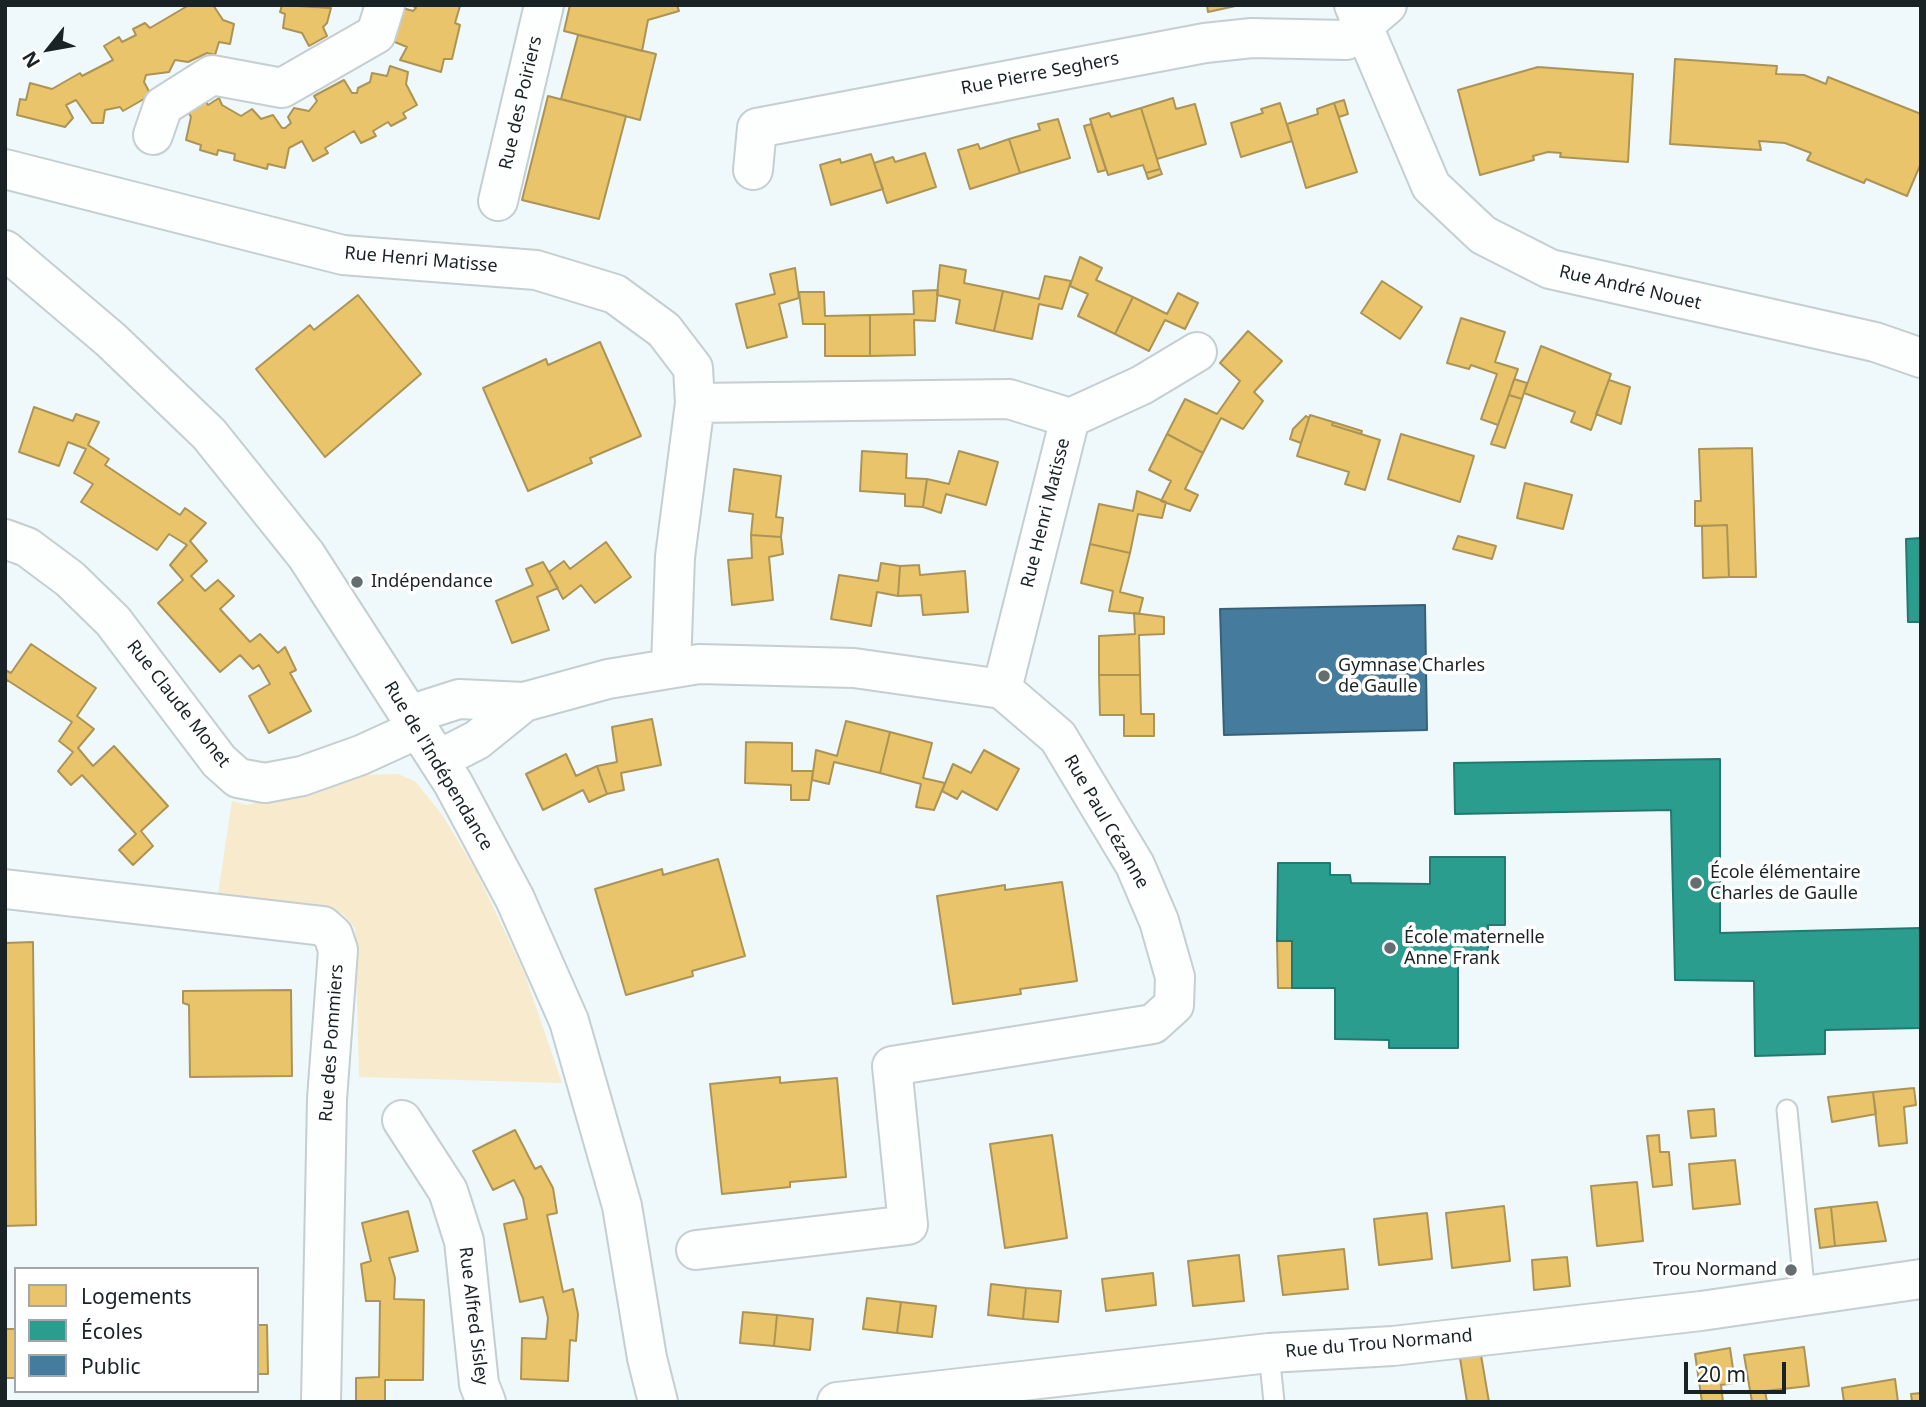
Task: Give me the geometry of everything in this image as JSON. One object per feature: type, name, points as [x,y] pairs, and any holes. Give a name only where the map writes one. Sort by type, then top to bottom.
[{"type":"street","points":[[153,135],[163,106],[212,75],[282,88],[376,34],[385,5]]},
{"type":"street","name":"Rue des Poiriers","points":[[498,201],[544,5]]},
{"type":"street","name":"Rue Pierre Seghers","points":[[753,170],[757,128],[1205,43],[1252,38],[1346,40],[1368,13]]},
{"type":"street","name":"Rue André Nouet","points":[[1368,13],[1430,186],[1483,235],[1550,269],[1875,342],[1921,358]]},
{"type":"street","name":"Rue Henri Matisse","points":[[5,169],[343,255],[536,270],[615,294],[664,330],[693,368],[695,403],[675,557],[671,667]]},
{"type":"street","name":"Rue de l'Indépendance","points":[[5,250],[111,340],[209,434],[306,555],[422,735],[515,899],[569,1021],[622,1206],[647,1358],[658,1402]]},
{"type":"street","points":[[1070,418],[1142,385],[1197,352]]},
{"type":"street","name":"Rue Henri Matisse","points":[[695,403],[1009,399],[1070,418],[1002,690]]},
{"type":"street","name":"Rue Claude Monet","points":[[5,539],[27,547],[70,579],[113,621],[219,761],[238,778],[265,783],[302,776],[422,735]]},
{"type":"street","points":[[422,735],[459,699],[524,702],[569,688],[671,667],[712,664],[854,668],[1002,690]]},
{"type":"street","name":"Rue Paul Cézanne","points":[[696,1250],[908,1225],[892,1066],[1153,1024],[1174,1005],[1175,977],[1163,932],[1135,865],[1058,737],[1002,690]]},
{"type":"street","points":[[422,735],[477,740],[524,702]]},
{"type":"street","name":"Rue des Pommiers","points":[[5,890],[323,926],[333,935],[338,950],[327,1098],[321,1402]]},
{"type":"street","name":"Rue Alfred Sisley","points":[[402,1120],[448,1191],[464,1241],[479,1384],[486,1402]]},
{"type":"street","name":"Rue du Trou Normand","points":[[837,1402],[951,1395],[1269,1353],[1393,1346],[1805,1297],[1921,1279]]},
{"type":"lane","points":[[1787,1110],[1805,1297]]},
{"type":"lane","points":[[1269,1353],[1274,1402]]},
{"type":"shaded area","points":[[398,774],[416,782],[443,816],[476,871],[524,972],[562,1083],[359,1077],[355,928],[342,913],[218,894],[232,801],[247,805],[360,775]]},
{"type":"building: Logements","points":[[189,5],[213,5],[223,20],[234,24],[230,44],[219,42],[215,55],[207,53],[188,62],[175,60],[169,72],[146,75],[144,82],[151,95],[123,111],[120,107],[105,110],[103,123],[92,123],[76,100],[66,105],[73,118],[65,127],[17,115],[20,99],[26,100],[30,83],[52,89],[80,73],[82,76],[113,60],[104,46],[119,37],[122,42],[136,35],[133,29],[145,23],[150,28]]},
{"type":"building: Logements","points":[[282,5],[331,8],[327,23],[323,27],[327,36],[309,46],[302,33],[283,28],[285,14],[280,12]]},
{"type":"building: Logements","points":[[466,5],[460,6],[455,23],[460,25],[452,59],[444,59],[441,72],[400,60],[407,47],[390,40],[399,7],[413,11],[416,8],[413,6]]},
{"type":"building: Logements","points":[[570,5],[677,5],[679,11],[648,20],[642,51],[564,31]]},
{"type":"building: Logements","points":[[1207,5],[1240,5],[1208,12]]},
{"type":"building: Logements","points":[[578,35],[656,54],[640,120],[561,99]]},
{"type":"building: Logements","points":[[1675,59],[1777,66],[1776,74],[1804,75],[1826,84],[1828,77],[1921,114],[1921,163],[1907,196],[1866,179],[1864,183],[1807,160],[1811,153],[1785,143],[1759,141],[1761,150],[1670,144]]},
{"type":"building: Logements","points":[[390,66],[408,72],[406,84],[417,105],[403,113],[406,118],[391,126],[388,122],[373,131],[376,136],[361,143],[354,131],[325,148],[328,153],[313,161],[302,141],[289,148],[285,168],[268,164],[267,169],[234,160],[235,154],[218,150],[217,155],[200,150],[201,145],[186,140],[191,117],[185,106],[202,96],[208,105],[219,98],[222,105],[241,116],[252,109],[261,119],[273,115],[282,128],[285,128],[291,123],[288,117],[294,108],[309,111],[317,101],[314,96],[344,80],[352,93],[357,93],[358,88],[370,82],[372,73],[387,76]]},
{"type":"building: Logements","points":[[1538,67],[1633,74],[1628,162],[1560,157],[1561,153],[1548,152],[1533,156],[1534,160],[1480,175],[1458,90]]},
{"type":"building: Logements","points":[[548,96],[626,116],[599,219],[522,200]]},
{"type":"building: Logements","points":[[1173,98],[1176,109],[1195,104],[1206,144],[1157,159],[1141,108]]},
{"type":"building: Logements","points":[[1344,100],[1348,114],[1339,117],[1334,103]]},
{"type":"building: Logements","points":[[1280,103],[1292,141],[1241,157],[1231,123],[1263,113],[1261,109]]},
{"type":"building: Logements","points":[[1334,103],[1357,172],[1306,188],[1287,124],[1318,114],[1317,109]]},
{"type":"building: Logements","points":[[1141,108],[1160,169],[1146,173],[1143,165],[1108,175],[1090,119],[1109,113],[1111,117]]},
{"type":"building: Logements","points":[[1058,119],[1070,158],[1020,173],[1009,139],[1040,130],[1038,124]]},
{"type":"building: Logements","points":[[1091,124],[1106,170],[1098,172],[1084,126]]},
{"type":"building: Logements","points":[[1009,139],[1020,173],[970,189],[958,150],[978,144],[980,149]]},
{"type":"building: Logements","points":[[925,153],[936,187],[887,203],[874,163],[893,157],[895,162]]},
{"type":"building: Logements","points":[[871,154],[883,189],[831,205],[820,165],[840,159],[841,163]]},
{"type":"building: Logements","points":[[1160,169],[1162,174],[1148,179],[1146,173]]},
{"type":"building: Logements","points":[[1080,257],[1102,268],[1096,280],[1133,297],[1115,334],[1078,316],[1088,294],[1070,286]]},
{"type":"building: Logements","points":[[940,265],[966,270],[964,283],[1003,291],[994,331],[956,323],[960,300],[937,295]]},
{"type":"building: Logements","points":[[795,268],[799,298],[779,304],[787,337],[747,348],[736,304],[775,294],[770,274]]},
{"type":"building: Logements","points":[[1045,276],[1071,281],[1062,309],[1039,304],[1032,339],[994,331],[1003,291],[1039,299]]},
{"type":"building: Logements","points":[[1382,281],[1422,307],[1400,339],[1361,313]]},
{"type":"building: Logements","points":[[938,290],[935,321],[914,320],[915,355],[870,356],[870,315],[914,314],[913,291]]},
{"type":"building: Logements","points":[[799,292],[824,292],[825,316],[870,315],[870,356],[825,356],[825,324],[803,324]]},
{"type":"building: Logements","points":[[1178,293],[1198,303],[1185,329],[1165,320],[1149,351],[1115,334],[1133,297],[1167,314]]},
{"type":"building: Logements","points":[[358,295],[421,374],[325,457],[256,369],[310,325],[314,330]]},
{"type":"building: Logements","points":[[1461,318],[1505,332],[1495,362],[1518,369],[1498,425],[1481,419],[1497,374],[1471,365],[1469,369],[1447,363]]},
{"type":"building: Logements","points":[[1248,331],[1282,361],[1254,392],[1263,401],[1243,429],[1221,418],[1203,453],[1167,434],[1185,399],[1217,414],[1240,381],[1220,363]]},
{"type":"building: Logements","points":[[600,342],[641,436],[590,458],[592,463],[528,491],[483,388],[546,359],[548,365]]},
{"type":"building: Logements","points":[[1541,346],[1611,374],[1591,430],[1571,422],[1575,412],[1524,393]]},
{"type":"building: Logements","points":[[1514,379],[1527,383],[1522,399],[1509,395]]},
{"type":"building: Logements","points":[[1609,380],[1630,387],[1621,424],[1596,414]]},
{"type":"building: Logements","points":[[1509,395],[1522,399],[1505,448],[1491,444]]},
{"type":"building: Logements","points":[[34,407],[73,421],[76,414],[99,422],[88,445],[109,459],[105,465],[180,515],[185,508],[206,523],[190,541],[207,561],[191,576],[205,591],[218,580],[234,596],[220,609],[250,642],[260,634],[278,653],[285,647],[296,670],[290,673],[311,711],[269,733],[249,696],[270,684],[259,665],[253,669],[240,655],[220,672],[158,603],[183,580],[170,565],[187,545],[169,534],[157,550],[81,502],[93,484],[74,473],[86,449],[68,442],[59,466],[19,452]]},
{"type":"building: Logements","points":[[1310,415],[1380,440],[1365,490],[1345,484],[1349,472],[1297,456]]},
{"type":"building: Logements","points":[[1306,416],[1309,418],[1301,443],[1290,439],[1293,429]]},
{"type":"building: Logements","points":[[1333,422],[1362,431],[1361,434],[1332,425]]},
{"type":"building: Logements","points":[[1167,434],[1203,453],[1185,489],[1198,495],[1190,511],[1161,501],[1171,481],[1149,470]]},
{"type":"building: Logements","points":[[1401,434],[1474,456],[1460,502],[1388,479]]},
{"type":"building: Logements","points":[[1752,448],[1756,577],[1729,577],[1727,525],[1695,526],[1695,501],[1701,501],[1699,449]]},
{"type":"building: Logements","points":[[862,451],[907,454],[906,478],[927,479],[923,507],[905,506],[905,494],[860,491]]},
{"type":"building: Logements","points":[[959,451],[998,462],[986,505],[946,494],[941,513],[923,507],[927,479],[949,484]]},
{"type":"building: Logements","points":[[734,469],[781,476],[776,517],[783,518],[781,537],[751,535],[753,514],[729,511]]},
{"type":"building: Logements","points":[[1525,483],[1572,495],[1563,529],[1517,518]]},
{"type":"building: Logements","points":[[1137,491],[1166,502],[1162,518],[1138,514],[1130,553],[1090,544],[1099,504],[1133,511]]},
{"type":"building: Logements","points":[[1727,525],[1729,577],[1703,578],[1702,526]]},
{"type":"building: Logements","points":[[751,535],[781,537],[783,554],[769,557],[773,600],[732,605],[728,560],[752,558]]},
{"type":"building: Logements","points":[[1458,536],[1496,546],[1492,559],[1453,549]]},
{"type":"building: Logements","points":[[606,542],[631,577],[595,603],[581,585],[563,599],[549,572],[564,561],[570,569]]},
{"type":"building: Logements","points":[[1090,544],[1130,553],[1120,592],[1143,598],[1139,614],[1109,611],[1113,591],[1081,583]]},
{"type":"building: Logements","points":[[543,562],[558,588],[537,597],[549,630],[512,643],[496,601],[533,585],[526,569]]},
{"type":"building: Logements","points":[[881,563],[900,566],[898,596],[877,592],[871,626],[831,619],[839,575],[878,581]]},
{"type":"building: Logements","points":[[919,565],[920,575],[965,571],[968,612],[923,615],[921,595],[898,596],[900,566]]},
{"type":"building: Logements","points":[[1134,613],[1164,617],[1164,634],[1139,635],[1140,675],[1099,675],[1099,636],[1135,634]]},
{"type":"building: Logements","points":[[31,644],[96,688],[77,716],[94,729],[78,748],[93,766],[114,746],[168,806],[141,831],[153,846],[133,865],[119,850],[136,834],[82,775],[71,785],[58,771],[73,752],[59,741],[72,722],[7,680],[5,683],[5,670],[11,673]]},
{"type":"building: Logements","points":[[1099,675],[1140,675],[1141,714],[1154,714],[1154,736],[1124,736],[1124,715],[1100,715]]},
{"type":"building: Logements","points":[[652,719],[661,765],[621,773],[624,790],[607,794],[597,766],[617,762],[612,727]]},
{"type":"building: Logements","points":[[846,721],[890,732],[880,773],[834,762],[829,784],[812,780],[816,750],[837,756]]},
{"type":"building: Logements","points":[[890,732],[932,743],[923,778],[945,783],[934,810],[916,807],[921,784],[880,773]]},
{"type":"building: Logements","points":[[746,742],[792,743],[792,771],[813,771],[809,800],[791,800],[791,785],[745,783]]},
{"type":"building: Logements","points":[[984,750],[1019,769],[997,810],[962,791],[957,799],[942,791],[953,764],[971,773]]},
{"type":"building: Logements","points":[[566,754],[576,776],[597,766],[607,794],[589,802],[583,790],[543,810],[526,774]]},
{"type":"building: Logements","points":[[718,859],[745,956],[692,971],[693,976],[626,995],[595,889],[662,869],[663,875]]},
{"type":"building: Logements","points":[[1062,882],[1077,981],[1020,989],[1021,994],[953,1004],[937,896],[1005,885],[1005,890]]},
{"type":"building: Logements","points":[[1277,941],[1292,941],[1292,988],[1278,988]]},
{"type":"building: Logements","points":[[33,942],[36,1225],[5,1226],[5,943]]},
{"type":"building: Logements","points":[[291,990],[292,1076],[190,1077],[189,1005],[183,1003],[183,991]]},
{"type":"building: Logements","points":[[780,1077],[780,1083],[837,1078],[846,1177],[790,1182],[790,1187],[722,1194],[710,1084]]},
{"type":"building: Logements","points":[[1914,1088],[1916,1105],[1904,1107],[1907,1143],[1879,1146],[1873,1092]]},
{"type":"building: Logements","points":[[1873,1092],[1876,1114],[1832,1122],[1828,1097]]},
{"type":"building: Logements","points":[[1714,1109],[1716,1136],[1691,1138],[1688,1111]]},
{"type":"building: Logements","points":[[515,1130],[535,1169],[541,1166],[553,1188],[557,1213],[547,1215],[563,1292],[573,1289],[578,1314],[576,1341],[570,1340],[568,1381],[521,1379],[522,1338],[546,1339],[548,1318],[543,1297],[520,1302],[504,1224],[527,1219],[523,1198],[514,1180],[493,1190],[473,1151]]},
{"type":"building: Logements","points":[[1052,1135],[1067,1238],[1005,1248],[990,1144]]},
{"type":"building: Logements","points":[[1659,1135],[1660,1152],[1669,1152],[1672,1185],[1653,1187],[1647,1136]]},
{"type":"building: Logements","points":[[1735,1160],[1740,1204],[1693,1209],[1689,1164]]},
{"type":"building: Logements","points":[[1637,1182],[1643,1241],[1597,1246],[1591,1186]]},
{"type":"building: Logements","points":[[1877,1202],[1886,1241],[1835,1246],[1831,1207]]},
{"type":"building: Logements","points":[[1504,1206],[1510,1261],[1452,1268],[1446,1213]]},
{"type":"building: Logements","points":[[1831,1207],[1835,1246],[1820,1248],[1815,1209]]},
{"type":"building: Logements","points":[[408,1211],[418,1251],[389,1258],[395,1278],[394,1299],[424,1300],[423,1380],[385,1380],[385,1401],[356,1401],[356,1378],[379,1377],[380,1301],[366,1301],[361,1264],[371,1261],[362,1223]]},
{"type":"building: Logements","points":[[1427,1213],[1432,1259],[1379,1265],[1374,1219]]},
{"type":"building: Logements","points":[[1344,1249],[1348,1289],[1283,1295],[1278,1256]]},
{"type":"building: Logements","points":[[1239,1255],[1244,1301],[1193,1306],[1188,1261]]},
{"type":"building: Logements","points":[[1567,1257],[1570,1286],[1534,1290],[1532,1260]]},
{"type":"building: Logements","points":[[1153,1273],[1156,1305],[1106,1311],[1102,1279]]},
{"type":"building: Logements","points":[[991,1284],[1026,1288],[1023,1319],[988,1315]]},
{"type":"building: Logements","points":[[1026,1288],[1061,1291],[1058,1322],[1023,1319]]},
{"type":"building: Logements","points":[[867,1298],[901,1302],[897,1333],[863,1329]]},
{"type":"building: Logements","points":[[901,1302],[936,1306],[932,1337],[897,1333]]},
{"type":"building: Logements","points":[[743,1312],[777,1315],[774,1346],[740,1343]]},
{"type":"building: Logements","points":[[777,1315],[813,1319],[810,1350],[774,1346]]},
{"type":"building: Logements","points":[[259,1325],[267,1325],[268,1374],[259,1374]]},
{"type":"building: Logements","points":[[5,1329],[14,1329],[14,1378],[5,1378]]},
{"type":"building: Logements","points":[[1804,1347],[1809,1386],[1765,1391],[1767,1402],[1752,1402],[1744,1355]]},
{"type":"building: Logements","points":[[1730,1348],[1735,1383],[1721,1385],[1723,1402],[1702,1402],[1695,1354]]},
{"type":"building: Logements","points":[[1481,1355],[1489,1402],[1467,1402],[1460,1358]]},
{"type":"building: Logements","points":[[1895,1379],[1898,1402],[1844,1402],[1842,1388]]},
{"type":"building: Logements","points":[[1921,1393],[1921,1402],[1912,1402],[1911,1394]]},
{"type":"building: Écoles","points":[[1921,538],[1921,622],[1908,622],[1906,539]]},
{"type":"building: Écoles","name":"École élémentaire Charles de Gaulle","points":[[1720,759],[1720,933],[1921,928],[1921,1028],[1825,1030],[1825,1054],[1755,1056],[1754,981],[1675,980],[1671,810],[1455,814],[1454,763]]},
{"type":"building: Écoles","name":"École maternelle Anne Frank","points":[[1430,857],[1505,857],[1505,925],[1488,925],[1488,956],[1458,955],[1458,1048],[1389,1048],[1389,1040],[1335,1039],[1335,988],[1292,988],[1292,941],[1277,941],[1278,863],[1330,863],[1330,875],[1350,875],[1351,883],[1430,884]]},
{"type":"building: Public","name":"Gymnase Charles de Gaulle","points":[[1425,605],[1427,730],[1224,735],[1220,609]]},
{"type":"place","name":"Indépendance","points":[[357,582]]},
{"type":"place","name":"Gymnase Charles de Gaulle","points":[[1324,676]]},
{"type":"place","name":"École élémentaire Charles de Gaulle","points":[[1696,883]]},
{"type":"place","name":"École maternelle Anne Frank","points":[[1390,948]]},
{"type":"place","name":"Trou Normand","points":[[1791,1270]]}]
